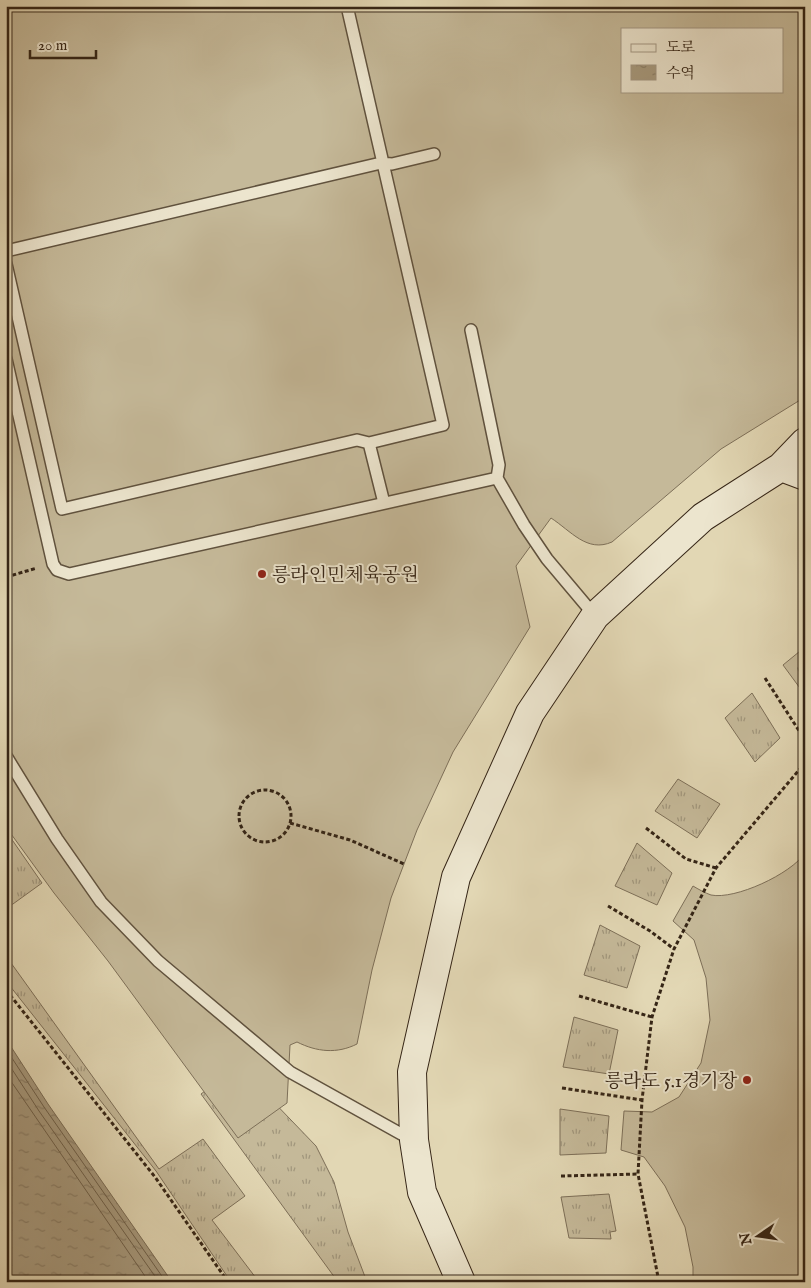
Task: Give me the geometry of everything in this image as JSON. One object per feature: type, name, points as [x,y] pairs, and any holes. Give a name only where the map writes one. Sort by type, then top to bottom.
[{"type":"street","points":[[461,1282],[422,1192],[414,1140],[412,1072],[456,877],[530,713],[595,616],[703,517],[793,471],[805,442]]},
{"type":"lane","points":[[6,264],[62,509],[357,440],[369,443],[442,425],[381,163],[347,6]]},
{"type":"lane","points":[[6,251],[381,163],[392,164],[434,154]]},
{"type":"lane","points":[[471,330],[499,465],[498,478],[543,553],[595,616]]},
{"type":"lane","points":[[6,359],[53,564],[57,570],[69,574],[498,478]]},
{"type":"lane","points":[[369,443],[384,503]]},
{"type":"lane","points":[[6,756],[57,839],[101,902],[158,961],[290,1072],[414,1140]]},
{"type":"path","points":[[6,577],[53,564]]},
{"type":"path","points":[[765,678],[805,740]]},
{"type":"path","points":[[660,1282],[638,1174],[642,1100],[652,1017],[674,949],[716,868],[805,763]]},
{"type":"path","points":[[259,791],[277,793],[289,806],[290,823],[280,838],[263,842],[247,834],[240,818],[240,809],[251,794],[259,791]]},
{"type":"path","points":[[290,823],[350,840],[404,864]]},
{"type":"path","points":[[646,828],[686,859],[716,868]]},
{"type":"path","points":[[608,906],[650,931],[674,949]]},
{"type":"path","points":[[6,990],[155,1177],[228,1282]]},
{"type":"path","points":[[579,996],[652,1017]]},
{"type":"path","points":[[562,1088],[642,1100]]},
{"type":"path","points":[[561,1176],[638,1174]]},
{"type":"green space","name":"릉라인민체육공원","points":[[6,6],[805,6],[805,397],[721,449],[612,542],[603,545],[587,543],[551,518],[516,566],[530,627],[453,752],[417,830],[391,898],[372,970],[357,1044],[334,1050],[320,1050],[297,1042],[290,1045],[287,1103],[238,1138],[108,961],[54,893],[6,827]]},
{"type":"green space","points":[[805,647],[805,695],[783,665]]},
{"type":"green space","points":[[752,693],[780,738],[755,762],[725,718]]},
{"type":"green space","points":[[678,779],[720,804],[697,838],[655,811]]},
{"type":"green space","points":[[6,831],[42,883],[6,909]]},
{"type":"green space","points":[[637,843],[672,873],[657,905],[615,886]]},
{"type":"green space","name":"릉라도 5.1경기장","points":[[805,853],[805,1282],[693,1282],[693,1267],[685,1227],[665,1186],[644,1157],[621,1150],[624,1111],[652,1112],[679,1097],[701,1063],[710,1020],[706,978],[694,940],[673,921],[693,886],[711,895],[734,894],[775,877],[798,861]]},
{"type":"green space","points":[[600,925],[640,946],[627,988],[584,975]]},
{"type":"green space","points":[[6,956],[159,1169],[203,1139],[245,1196],[212,1220],[259,1282],[231,1282],[156,1171],[6,981]]},
{"type":"green space","points":[[574,1017],[618,1030],[609,1074],[563,1067]]},
{"type":"green space","points":[[239,1066],[316,1146],[334,1182],[348,1232],[367,1282],[338,1282],[201,1094]]},
{"type":"green space","points":[[560,1109],[609,1116],[606,1153],[560,1155]]},
{"type":"green space","points":[[609,1194],[616,1231],[610,1232],[611,1239],[569,1238],[561,1197]]},
{"type":"water","points":[[6,1039],[48,1104],[172,1282],[6,1282]]},
{"type":"place","name":"릉라인민체육공원","points":[[262,574]]},
{"type":"place","name":"릉라도 5.1경기장","points":[[747,1080]]}]
